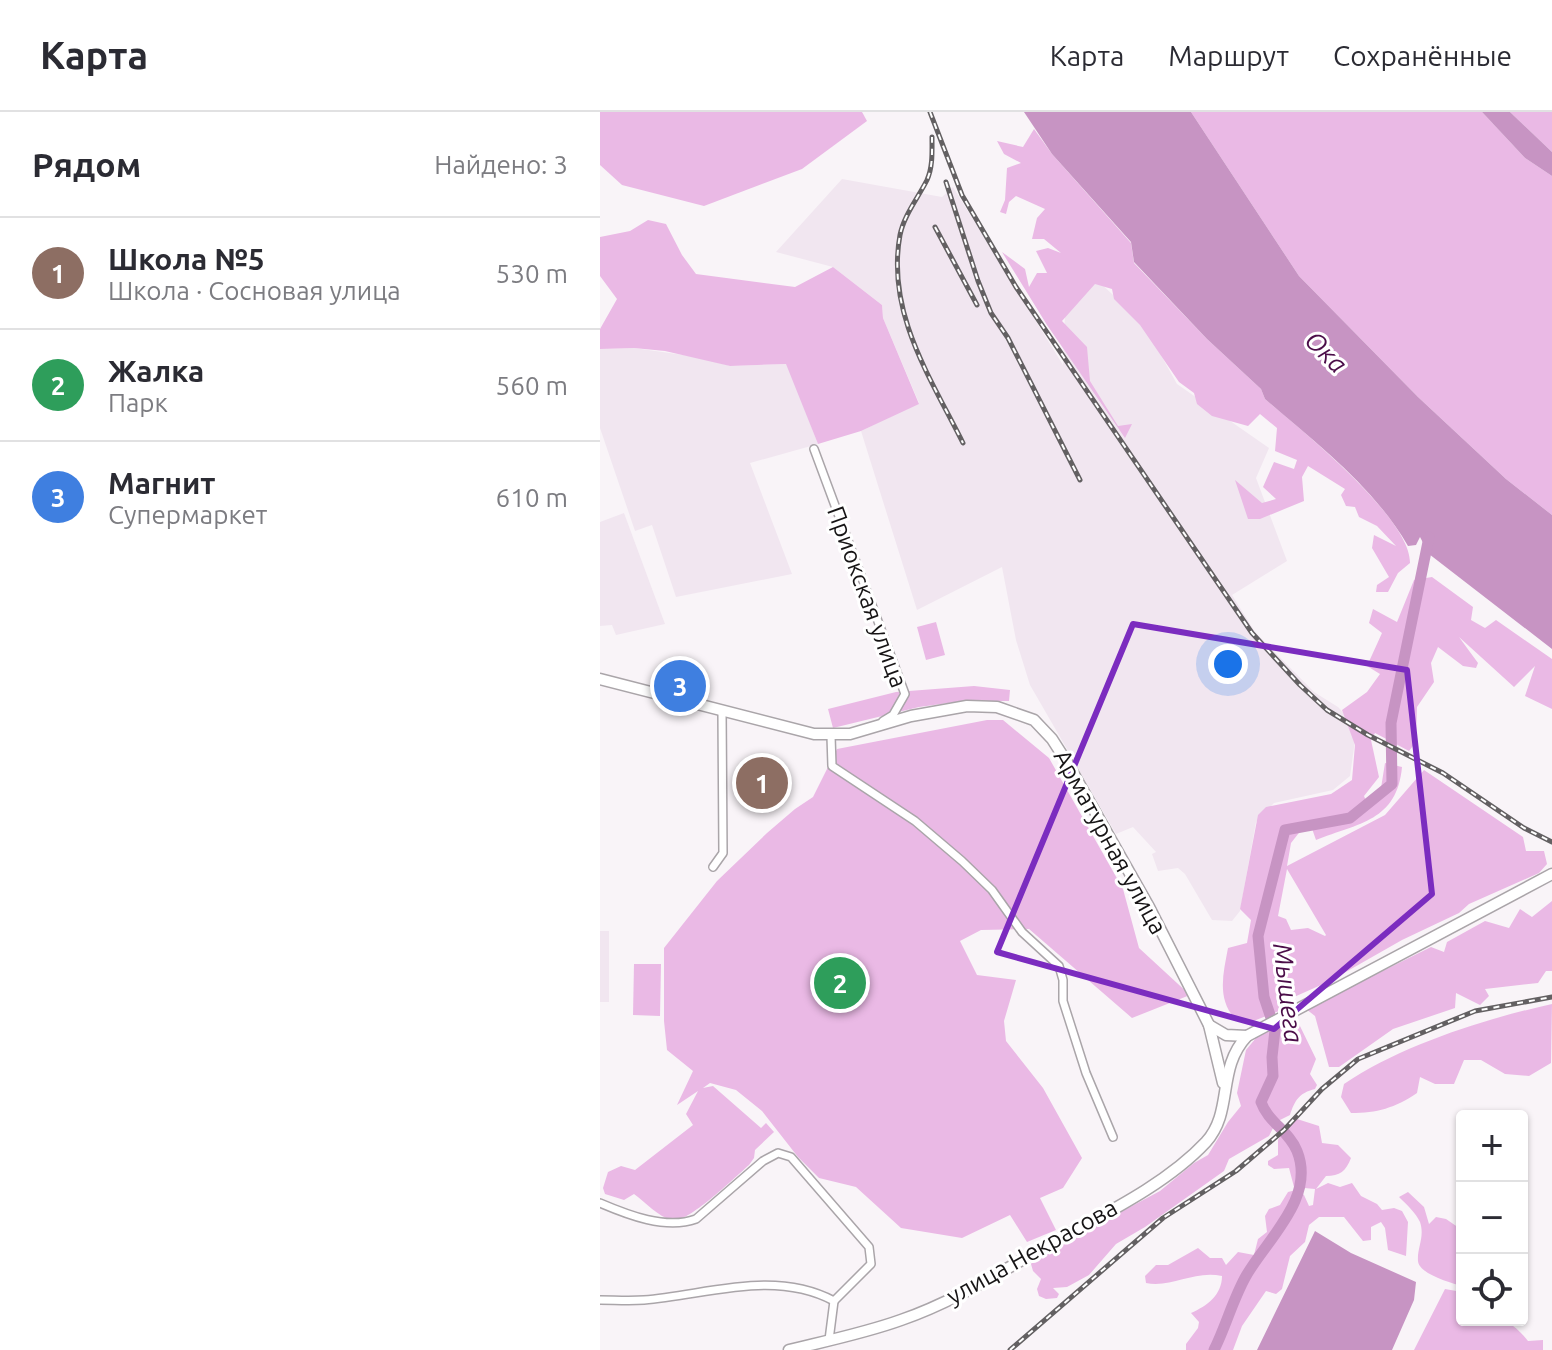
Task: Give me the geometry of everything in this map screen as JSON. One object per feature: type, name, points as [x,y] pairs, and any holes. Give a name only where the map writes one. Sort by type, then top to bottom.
[{"type":"main road","name":"Арматурная улица","points":[[600,679],[795,731],[831,736],[868,731],[911,716],[967,706],[997,707],[1034,720],[1052,739],[1068,764],[1149,907],[1209,1025]]},
{"type":"main road","points":[[1209,1025],[1226,1035],[1247,1036],[1552,874]]},
{"type":"main road","name":"улица Некрасова","points":[[1209,1025],[1224,1089]]},
{"type":"main road","name":"улица Некрасова","points":[[789,1350],[901,1320],[956,1297],[1145,1189],[1198,1149],[1210,1136],[1221,1116],[1231,1058],[1247,1036]]},
{"type":"street","name":"Приокская улица","points":[[814,449],[905,694],[893,715],[868,731]]},
{"type":"street","points":[[713,867],[723,853],[722,711]]},
{"type":"street","points":[[831,736],[832,766],[915,821],[962,861],[992,890],[1022,932],[1059,966],[1063,1001],[1086,1073],[1113,1137]]},
{"type":"street","points":[[600,1203],[652,1220],[686,1223],[696,1219],[763,1161],[778,1153],[791,1157],[869,1247],[871,1264],[834,1301],[829,1340]]},
{"type":"street","points":[[600,1300],[643,1300],[755,1285],[803,1290],[834,1301]]},
{"type":"highlighted area","points":[[1133,624],[1407,670],[1432,894],[1274,1029],[997,952]]},
{"type":"shaded area","points":[[600,112],[862,112],[867,121],[802,169],[704,206],[622,185],[600,165]]},
{"type":"shaded area","points":[[1191,112],[1482,112],[1525,158],[1552,176],[1552,515],[1506,479],[1418,397],[1299,276]]},
{"type":"shaded area","points":[[1510,112],[1552,112],[1552,152]]},
{"type":"shaded area","points":[[1034,129],[1052,154],[1131,243],[1134,263],[1207,339],[1261,389],[1265,399],[1351,475],[1393,523],[1405,544],[1410,563],[1398,573],[1388,592],[1376,592],[1377,585],[1389,577],[1372,548],[1374,535],[1396,546],[1377,526],[1359,517],[1355,507],[1346,506],[1341,495],[1345,489],[1308,466],[1302,477],[1304,501],[1260,519],[1248,519],[1235,480],[1262,503],[1276,499],[1263,487],[1274,462],[1294,469],[1297,460],[1275,451],[1277,428],[1260,414],[1248,426],[1212,416],[1197,404],[1194,393],[1179,382],[1140,325],[1114,299],[1112,289],[1095,284],[1062,321],[1087,347],[1090,381],[1118,426],[1132,424],[1125,438],[1047,325],[1002,252],[1025,269],[1029,287],[1037,273],[1047,273],[1036,251],[1048,248],[1061,253],[1044,239],[1032,239],[1037,218],[1045,209],[1016,196],[1009,202],[1006,214],[1000,212],[1005,200],[1007,168],[1021,163],[1004,154],[997,141],[1023,147]]},
{"type":"shaded area","points":[[842,179],[942,197],[953,187],[1063,365],[1065,313],[1096,279],[1143,323],[1177,384],[1269,448],[1256,478],[1287,561],[1232,595],[1255,632],[1314,692],[1338,707],[1357,727],[1350,776],[1333,790],[1274,803],[1256,822],[1240,911],[1232,921],[1212,920],[1185,874],[1178,868],[1158,871],[1152,854],[1156,852],[1133,827],[1116,834],[1030,685],[1016,640],[1002,567],[917,610],[861,431],[919,403],[883,318],[882,305],[833,267],[776,252]]},
{"type":"shaded area","points":[[648,220],[666,224],[696,274],[795,287],[833,267],[882,305],[883,318],[919,404],[861,431],[818,444],[786,364],[730,366],[665,351],[600,349],[600,329],[617,299],[600,276],[600,237],[630,231]]},
{"type":"shaded area","points":[[634,348],[698,357],[730,366],[787,364],[818,444],[750,463],[792,574],[676,597],[652,525],[635,531],[600,428],[600,349]]},
{"type":"shaded area","points":[[624,513],[665,624],[616,635],[612,625],[600,626],[600,522]]},
{"type":"shaded area","points":[[1432,577],[1473,607],[1471,620],[1485,628],[1496,620],[1552,659],[1552,709],[1525,696],[1535,666],[1514,687],[1459,637],[1478,663],[1476,668],[1463,666],[1438,647],[1431,663],[1434,682],[1417,707],[1416,742],[1409,751],[1375,733],[1371,740],[1379,777],[1364,796],[1367,803],[1381,788],[1385,763],[1402,767],[1399,785],[1392,799],[1384,809],[1361,824],[1316,840],[1309,820],[1291,843],[1287,866],[1385,815],[1424,770],[1523,837],[1526,851],[1544,851],[1547,864],[1539,873],[1469,904],[1459,913],[1402,940],[1330,981],[1285,1001],[1279,1011],[1251,1022],[1238,1022],[1226,1005],[1223,978],[1228,948],[1247,943],[1251,920],[1240,909],[1258,815],[1266,807],[1331,794],[1352,780],[1355,745],[1342,710],[1367,692],[1380,674],[1367,666],[1382,633],[1369,623],[1373,609],[1397,622],[1414,580]],"holes":[[[1287,869],[1326,935],[1308,928],[1291,930],[1286,919],[1278,916]]]},
{"type":"shaded area","points":[[936,622],[945,655],[926,660],[917,627]]},
{"type":"shaded area","points":[[974,686],[1010,690],[1009,701],[963,701],[919,707],[833,728],[828,709],[896,692]]},
{"type":"shaded area","points":[[987,720],[1003,720],[1049,758],[1123,889],[1139,948],[1190,995],[1132,1018],[1029,929],[981,930],[960,941],[977,975],[1016,980],[1004,1021],[1006,1041],[1043,1088],[1082,1158],[1063,1188],[1040,1198],[1056,1230],[1027,1242],[1010,1215],[962,1238],[901,1228],[856,1187],[819,1178],[762,1111],[736,1090],[710,1083],[703,1088],[713,1086],[761,1128],[766,1123],[774,1132],[755,1150],[749,1165],[699,1208],[678,1220],[662,1216],[634,1194],[624,1200],[605,1194],[603,1188],[608,1172],[621,1166],[635,1170],[693,1125],[686,1114],[698,1091],[677,1105],[693,1071],[667,1050],[664,948],[717,881],[767,833],[813,797],[837,749]]},
{"type":"shaded area","points":[[1552,901],[1552,971],[1546,971],[1538,983],[1485,989],[1489,996],[1480,1005],[1456,993],[1455,1008],[1393,1029],[1339,1067],[1329,1067],[1315,1016],[1306,1009],[1431,947],[1444,952],[1447,942],[1485,921],[1509,928],[1520,909],[1532,917]]},
{"type":"shaded area","points":[[600,931],[609,931],[609,1002],[600,1002]]},
{"type":"shaded area","points":[[634,964],[661,964],[660,1016],[633,1015]]},
{"type":"shaded area","points":[[1552,1004],[1551,1063],[1529,1076],[1505,1074],[1481,1060],[1464,1060],[1454,1084],[1435,1084],[1420,1077],[1417,1093],[1386,1109],[1351,1113],[1341,1097],[1344,1084],[1391,1057],[1444,1035]]},
{"type":"shaded area","points":[[1291,1020],[1299,1024],[1316,1059],[1310,1074],[1317,1085],[1315,1089],[1298,1098],[1290,1115],[1276,1122],[1269,1136],[1229,1159],[1224,1171],[1116,1244],[1089,1275],[1067,1287],[1053,1288],[1059,1294],[1057,1298],[1039,1296],[1037,1289],[1041,1279],[1031,1264],[1035,1258],[1160,1191],[1208,1155],[1241,1106],[1237,1093],[1246,1050],[1261,1032]]},
{"type":"shaded area","points":[[1297,1119],[1319,1126],[1322,1143],[1338,1145],[1351,1158],[1342,1172],[1326,1176],[1316,1189],[1328,1183],[1340,1187],[1352,1183],[1361,1196],[1382,1210],[1394,1208],[1402,1211],[1408,1222],[1406,1256],[1388,1250],[1385,1228],[1381,1222],[1371,1227],[1371,1240],[1363,1241],[1344,1217],[1319,1217],[1309,1225],[1305,1242],[1290,1256],[1282,1289],[1276,1294],[1266,1291],[1242,1326],[1233,1350],[1186,1350],[1186,1344],[1199,1322],[1191,1313],[1212,1299],[1219,1289],[1222,1276],[1202,1275],[1156,1284],[1146,1283],[1145,1276],[1156,1265],[1168,1265],[1198,1248],[1210,1258],[1222,1258],[1226,1265],[1238,1252],[1254,1255],[1258,1239],[1267,1232],[1265,1216],[1269,1209],[1280,1205],[1288,1192],[1296,1190],[1304,1195],[1309,1206],[1313,1205],[1315,1189],[1294,1187],[1289,1168],[1274,1169],[1268,1165],[1268,1161],[1278,1155],[1278,1140],[1289,1121]]},
{"type":"shaded area","points":[[1408,1192],[1424,1207],[1429,1224],[1436,1217],[1456,1226],[1456,1284],[1436,1277],[1420,1266],[1420,1222],[1399,1197]]},
{"type":"shaded area","points":[[1445,1289],[1456,1291],[1456,1326],[1513,1326],[1528,1341],[1543,1340],[1543,1350],[1414,1350]]},
{"type":"water","name":"Ока","points":[[1024,112],[1191,112],[1299,276],[1418,397],[1506,479],[1552,515],[1552,649],[1429,554],[1420,537],[1416,545],[1408,546],[1361,485],[1265,399],[1261,389],[1207,339],[1134,262],[1131,242],[1052,154]]},
{"type":"water","points":[[1482,112],[1510,112],[1552,152],[1552,176],[1525,158]]},
{"type":"water","points":[[1315,1231],[1351,1253],[1416,1282],[1414,1300],[1392,1350],[1257,1350]]},
{"type":"waterway","name":"Мышега","points":[[1214,1350],[1241,1285],[1286,1217],[1300,1185],[1301,1168],[1297,1151],[1261,1102],[1273,1076],[1275,1030],[1264,997],[1258,936],[1285,830],[1350,818],[1392,784],[1391,723],[1429,537]]},
{"type":"railway","points":[[930,112],[962,195],[1016,287],[1252,633],[1327,710],[1368,735],[1443,773],[1524,828],[1552,842]]},
{"type":"railway","points":[[932,137],[929,175],[900,235],[897,263],[899,291],[914,343],[963,443]]},
{"type":"railway","points":[[946,182],[991,313],[1008,338],[1080,480]]},
{"type":"railway","points":[[935,227],[977,305]]},
{"type":"railway","points":[[1010,1350],[1163,1218],[1236,1171],[1358,1059],[1475,1011],[1552,997]]},
{"type":"place","name":"Магнит","points":[[680,686]]},
{"type":"place","name":"Школа №5","points":[[762,783]]},
{"type":"place","name":"Жалка","points":[[840,983]]}]
